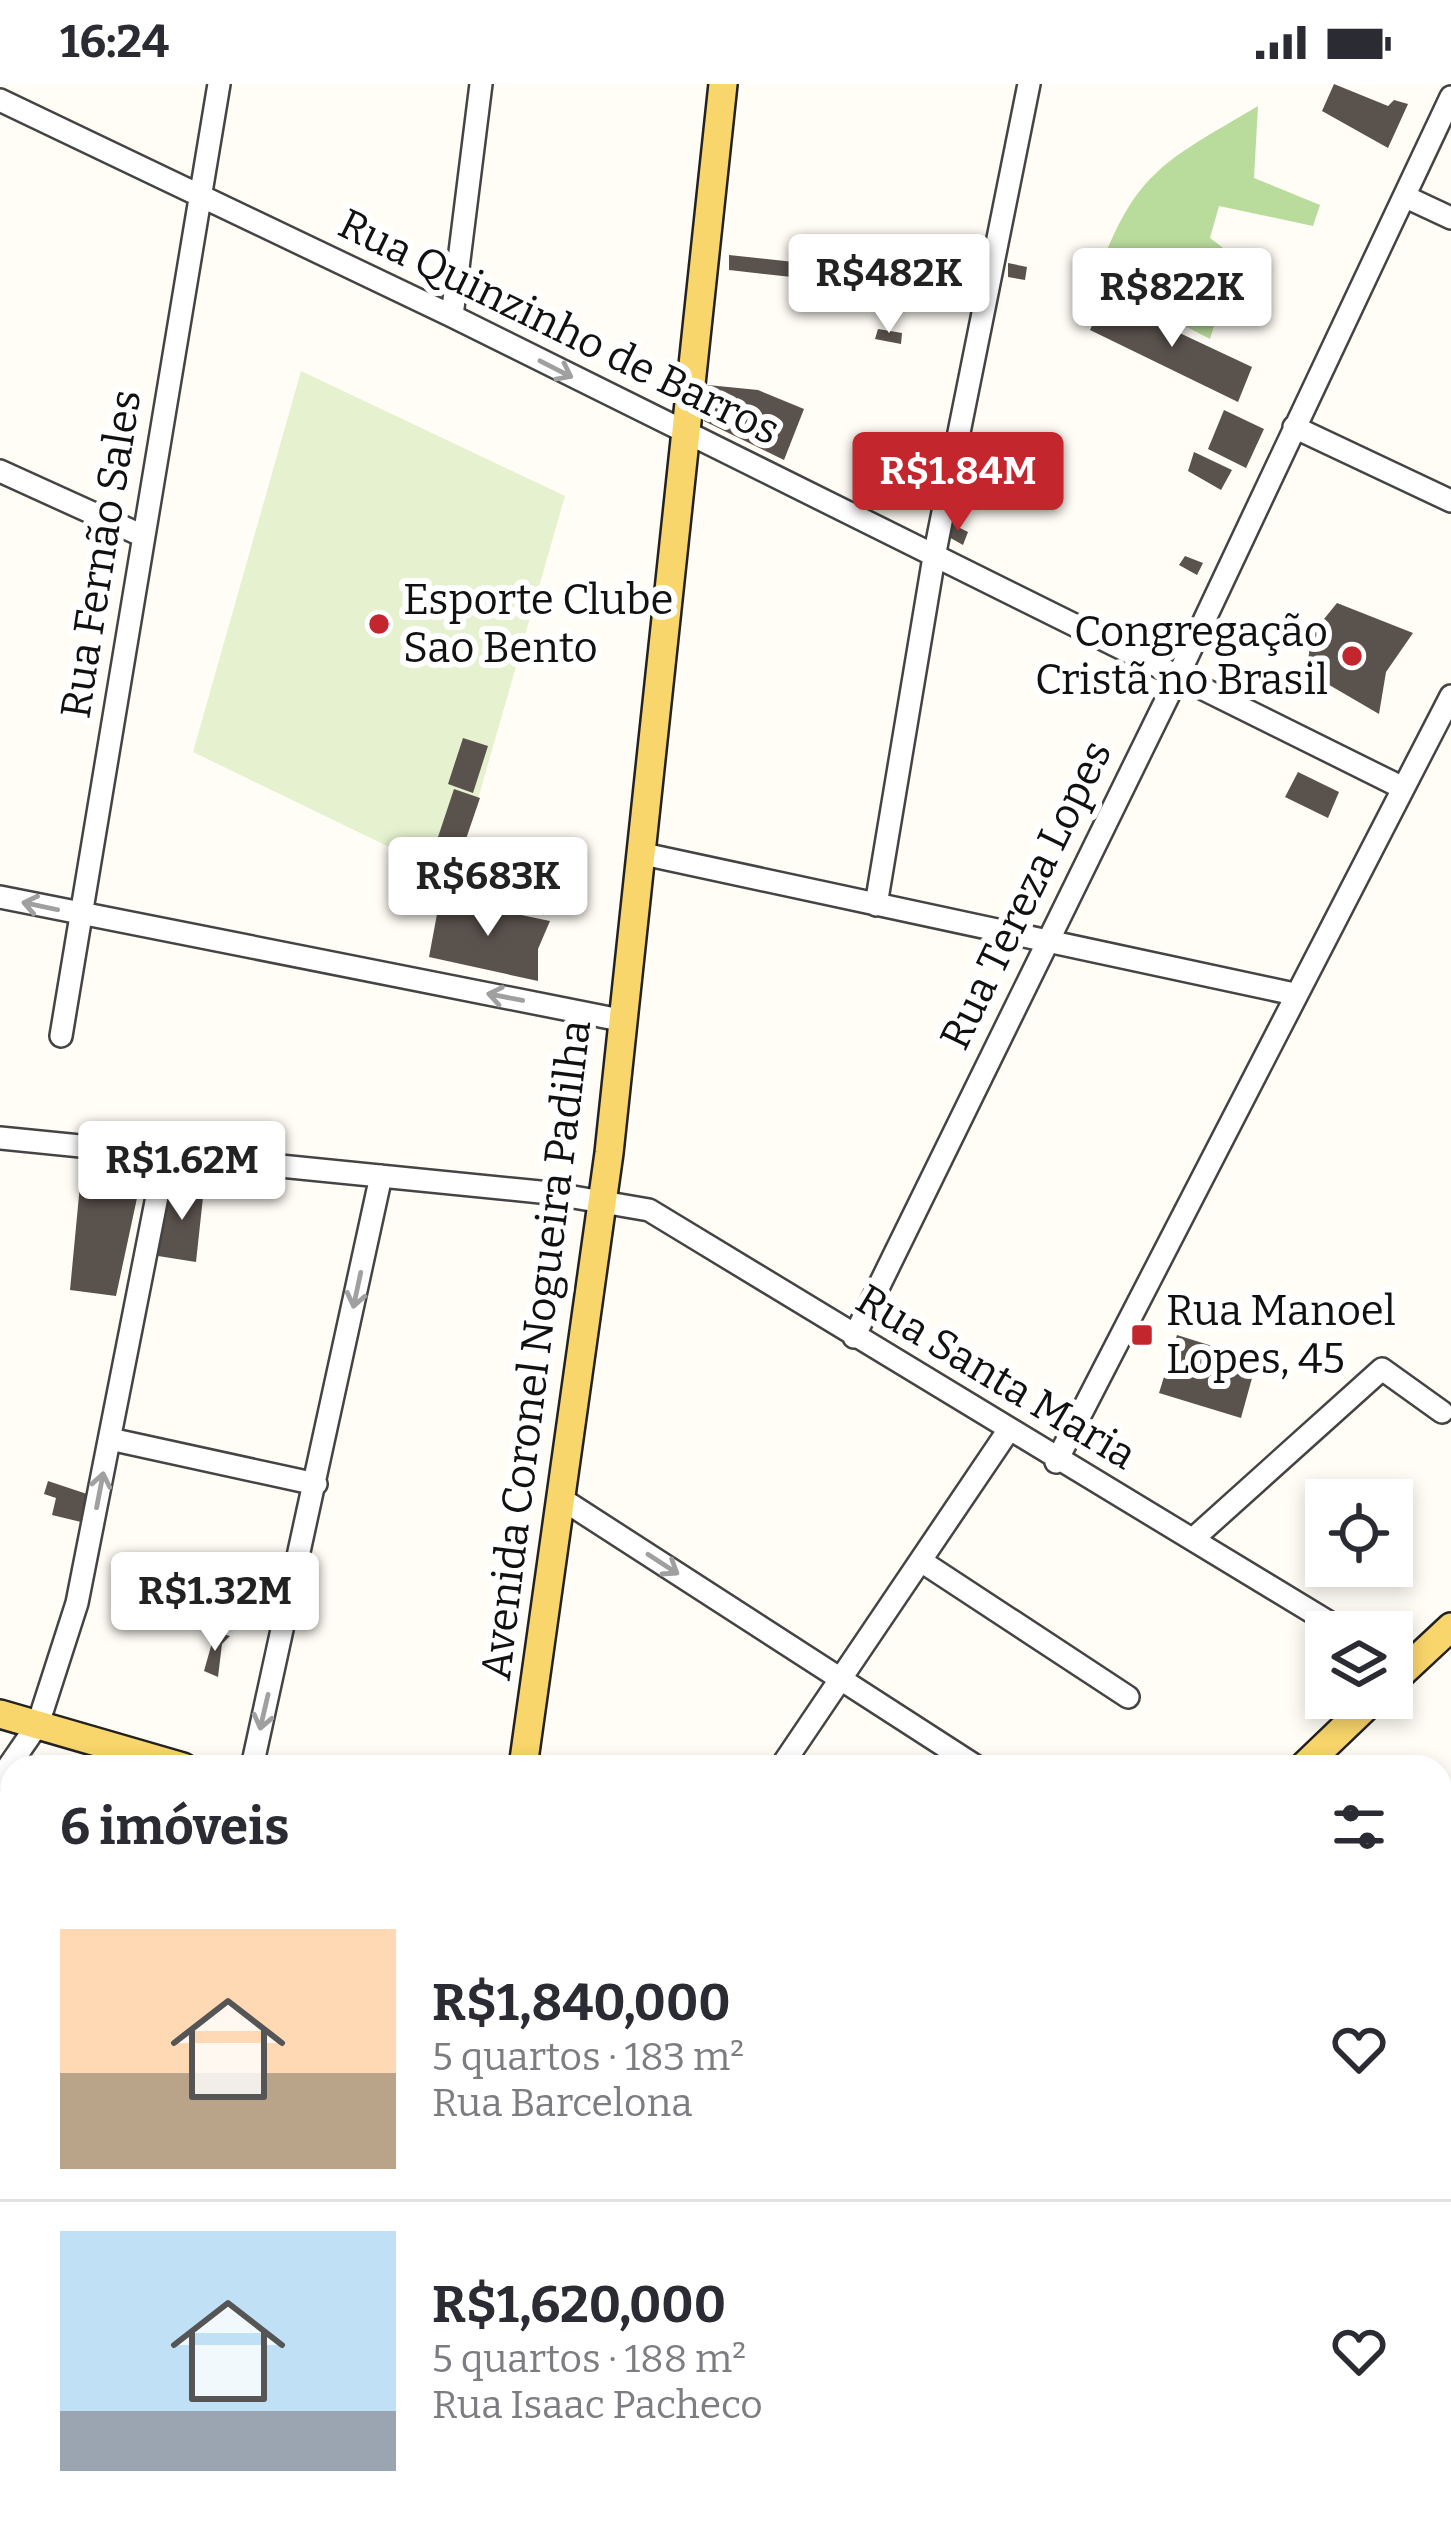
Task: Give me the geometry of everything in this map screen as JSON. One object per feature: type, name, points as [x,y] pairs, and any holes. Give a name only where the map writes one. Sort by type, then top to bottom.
[{"type":"main road","name":"Avenida Coronel Nogueira Padilha","points":[[525,1755],[565,1501],[602,1200],[723,84]]},
{"type":"main road","points":[[1413,1657],[1451,1627]]},
{"type":"main road","points":[[0,1714],[143,1755]]},
{"type":"main road","points":[[1316,1755],[1353,1719]]},
{"type":"street","name":"Rua Fernão Sales","points":[[62,1036],[219,84]]},
{"type":"street","points":[[452,316],[481,84]]},
{"type":"street","points":[[876,904],[934,557],[1029,84]]},
{"type":"street","name":"Rua Tereza Lopes","points":[[854,1336],[1178,676],[1451,97]]},
{"type":"street","name":"Rua Quinzinho de Barros","points":[[0,100],[452,316],[1403,788]]},
{"type":"street","points":[[1406,196],[1451,218]]},
{"type":"street","points":[[1294,427],[1451,501]]},
{"type":"street","points":[[0,471],[143,536]]},
{"type":"street","points":[[1056,1462],[1451,696]]},
{"type":"street","points":[[638,854],[1294,994]]},
{"type":"street","points":[[0,897],[620,1020]]},
{"type":"street","name":"Rua Santa Maria","points":[[0,1138],[602,1200],[649,1210],[1056,1462],[1310,1611]]},
{"type":"street","points":[[17,1755],[38,1724],[77,1603],[165,1156]]},
{"type":"street","points":[[255,1755],[381,1176]]},
{"type":"street","points":[[1193,1540],[1382,1369],[1442,1412]]},
{"type":"street","points":[[789,1755],[1008,1431]]},
{"type":"street","points":[[110,1439],[316,1484]]},
{"type":"street","points":[[565,1501],[959,1755]]},
{"type":"street","points":[[921,1561],[1128,1696]]},
{"type":"green space","points":[[1258,106],[1254,178],[1320,205],[1313,226],[1219,206],[1210,238],[1255,272],[1236,297],[1194,283],[1171,290],[1170,306],[1214,326],[1210,339],[1096,280],[1124,215],[1156,173],[1198,141]]},
{"type":"green space","name":"Esporte Clube Sao Bento","points":[[301,371],[565,496],[455,879],[193,752]]},
{"type":"building","points":[[1334,84],[1388,106],[1394,100],[1408,104],[1388,148],[1322,111]]},
{"type":"building","points":[[729,255],[803,263],[801,278],[729,270]]},
{"type":"building","points":[[1008,263],[1027,267],[1025,280],[1008,277]]},
{"type":"building","points":[[1105,298],[1252,367],[1238,402],[1090,330]]},
{"type":"building","points":[[878,329],[902,333],[901,344],[875,339]]},
{"type":"building","points":[[708,385],[758,390],[804,409],[784,460],[704,421]]},
{"type":"building","points":[[1224,410],[1264,429],[1246,468],[1208,449]]},
{"type":"building","points":[[1194,452],[1232,470],[1221,490],[1188,471]]},
{"type":"building","points":[[952,524],[968,532],[963,545],[947,536]]},
{"type":"building","points":[[1185,556],[1203,563],[1197,575],[1179,565]]},
{"type":"building","name":"Congregação Cristã no Brasil","points":[[1337,603],[1413,633],[1386,672],[1379,714],[1307,672],[1311,635]]},
{"type":"building","points":[[463,738],[488,746],[473,793],[448,784]]},
{"type":"building","points":[[1298,772],[1339,792],[1328,818],[1285,797]]},
{"type":"building","points":[[454,789],[480,798],[456,868],[463,870],[459,880],[439,873],[442,862],[431,858]]},
{"type":"building","points":[[440,898],[550,921],[538,949],[538,981],[429,957]]},
{"type":"building","points":[[82,1164],[143,1170],[116,1296],[70,1290]]},
{"type":"building","points":[[171,1181],[204,1188],[196,1262],[158,1256]]},
{"type":"building","points":[[1177,1335],[1257,1360],[1241,1418],[1159,1393]]},
{"type":"building","points":[[48,1481],[87,1494],[81,1522],[52,1515],[56,1498],[44,1494]]},
{"type":"building","points":[[215,1632],[230,1636],[222,1644],[218,1677],[204,1671]]},
{"type":"place","name":"Esporte Clube Sao Bento","points":[[379,624]]},
{"type":"place","name":"Congregação Cristã no Brasil","points":[[1352,656]]},
{"type":"place","name":"Rua Manoel Lopes, 45","points":[[1142,1335]]}]
